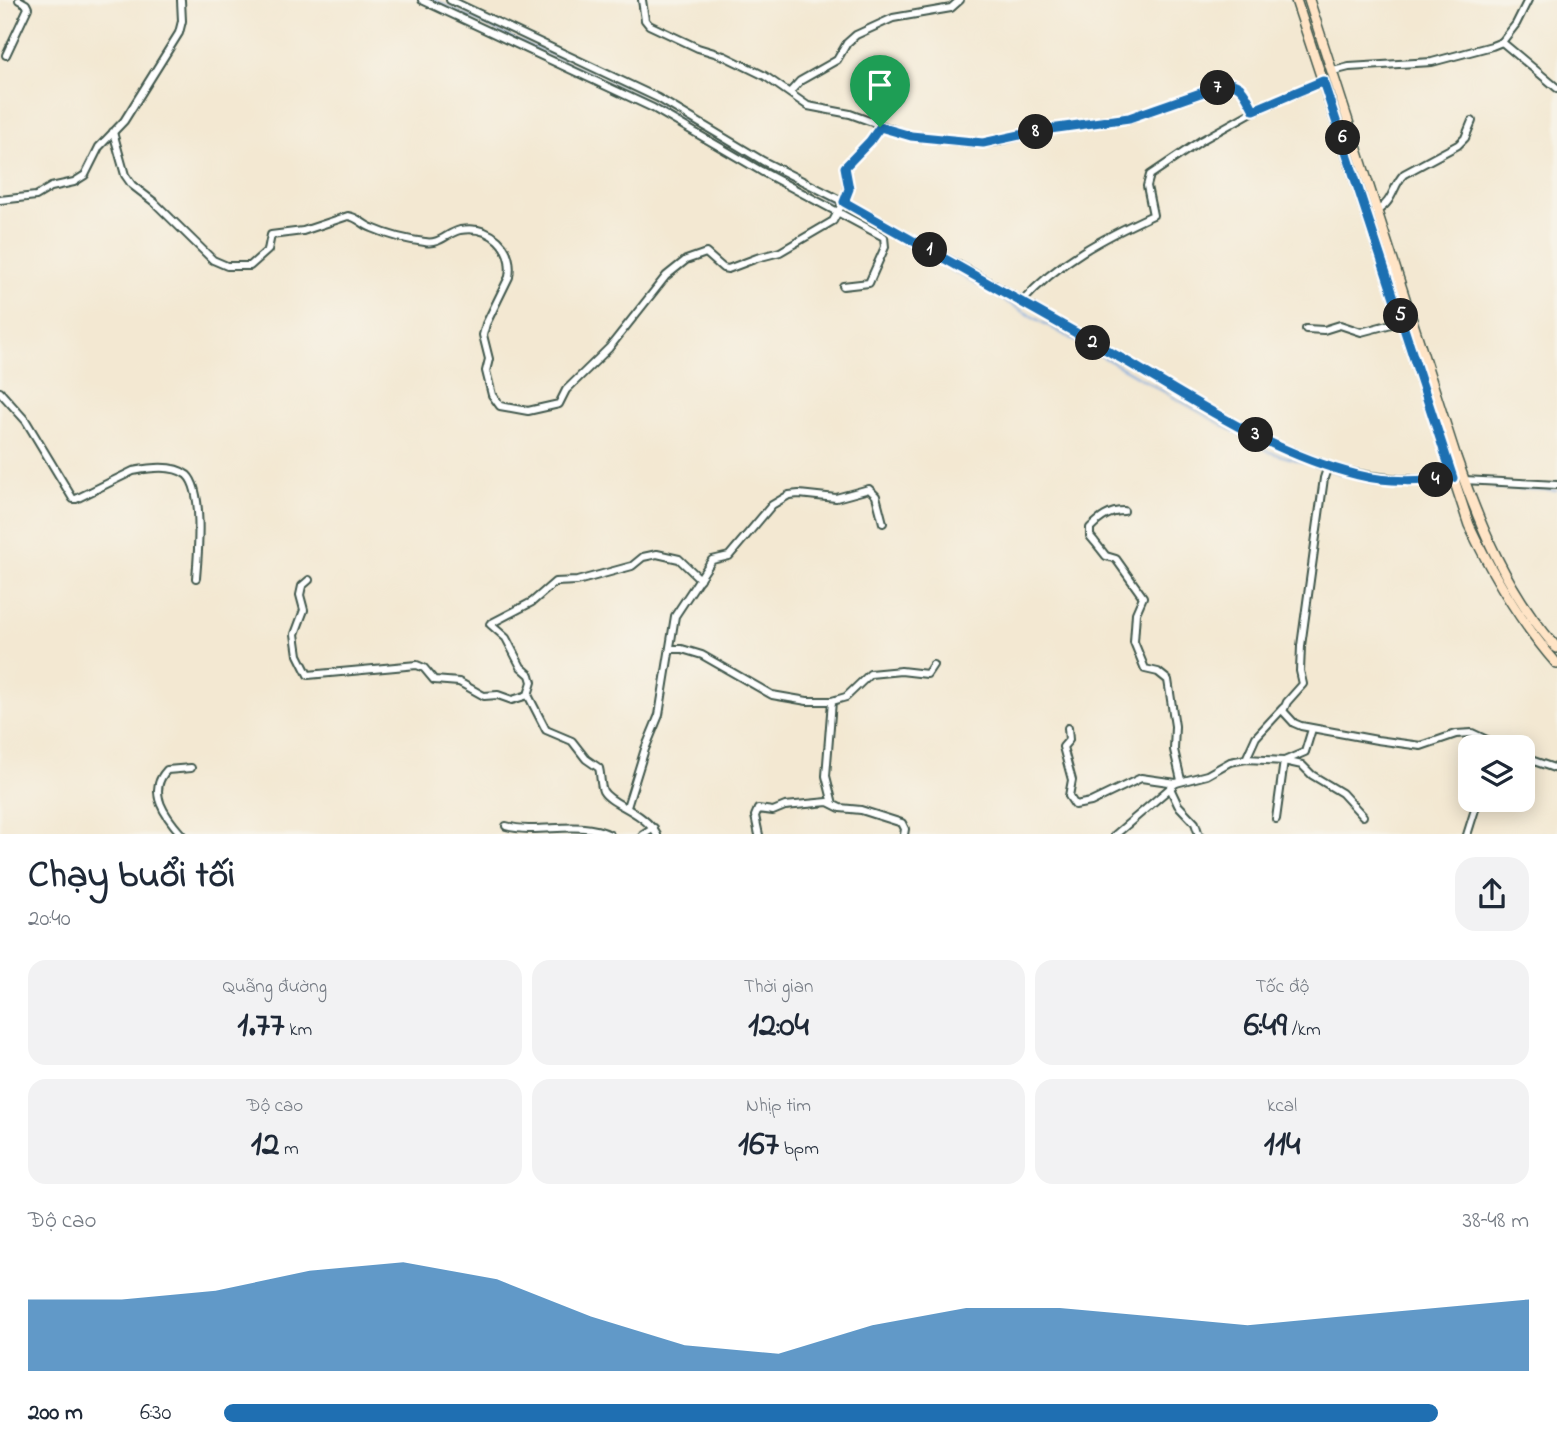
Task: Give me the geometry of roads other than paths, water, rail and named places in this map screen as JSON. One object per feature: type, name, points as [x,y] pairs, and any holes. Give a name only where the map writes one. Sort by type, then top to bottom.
[{"type":"street","points":[[6,55],[28,8],[19,0]]},
{"type":"street","points":[[0,200],[36,196],[51,187],[80,179],[89,169],[102,142],[124,121],[179,33],[182,21],[181,0]]},
{"type":"street","points":[[422,0],[653,108],[761,171],[842,208],[1022,302],[1234,424],[1280,447],[1328,467],[1361,476],[1424,481],[1453,478]]},
{"type":"street","points":[[450,0],[658,98],[842,208],[884,237],[886,242],[869,284],[844,286]]},
{"type":"street","points":[[642,0],[645,20],[649,25],[771,79],[808,106],[850,114],[911,136],[995,142],[1043,130],[1129,118],[1229,83],[1237,84],[1242,89],[1254,110]]},
{"type":"street","points":[[790,92],[800,80],[837,60],[856,35],[892,18],[951,8],[960,0]]},
{"type":"street","points":[[1296,0],[1323,81],[1364,184],[1378,210],[1464,480],[1494,556],[1525,616],[1557,648]]},
{"type":"street","points":[[1309,0],[1333,71],[1403,321],[1469,525],[1486,562],[1557,664]]},
{"type":"street","points":[[1333,71],[1349,67],[1432,61],[1502,42],[1516,24],[1528,0]]},
{"type":"street","points":[[1502,42],[1557,88]]},
{"type":"street","points":[[551,61],[558,51]]},
{"type":"street","points":[[1022,302],[1044,278],[1073,257],[1153,215],[1147,186],[1150,176],[1202,140],[1254,110],[1323,81]]},
{"type":"street","points":[[1378,210],[1386,205],[1404,174],[1458,145],[1465,138],[1472,121]]},
{"type":"street","points":[[113,132],[128,180],[213,260],[227,266],[250,266],[268,250],[271,235],[303,231],[348,216],[375,230],[425,243],[435,242],[461,230],[484,232],[494,236],[507,250],[511,268],[483,335],[489,359],[486,369],[492,395],[502,407],[533,411],[559,404],[566,390],[609,348],[663,280],[686,260],[706,253],[723,268],[728,269],[780,253],[829,224],[842,208],[849,189],[845,167],[880,127]]},
{"type":"street","points":[[1306,329],[1324,330],[1340,325],[1361,332],[1403,321]]},
{"type":"street","points":[[0,392],[26,421],[73,499],[133,471],[143,469],[165,468],[182,472],[189,477],[196,499],[199,523],[196,578]]},
{"type":"street","points":[[1246,759],[1256,737],[1303,684],[1300,671],[1301,646],[1324,478],[1328,467]]},
{"type":"street","points":[[1464,480],[1557,485]]},
{"type":"street","points":[[627,807],[645,749],[659,716],[675,616],[712,560],[729,556],[772,505],[789,495],[836,498],[869,489],[876,496],[883,523]]},
{"type":"street","points":[[1124,511],[1115,511],[1104,516],[1090,528],[1090,536],[1106,556],[1116,559],[1143,597],[1136,613],[1134,642],[1145,669],[1158,672],[1168,680],[1175,726],[1178,805],[1195,823],[1199,834]]},
{"type":"street","points":[[655,831],[644,817],[604,791],[599,768],[586,759],[576,744],[546,730],[528,695],[532,682],[530,676],[521,667],[506,638],[490,623],[532,601],[555,582],[577,581],[632,566],[648,555],[665,555],[679,559],[701,579]]},
{"type":"street","points":[[309,580],[302,586],[300,596],[304,610],[295,634],[298,655],[308,675],[417,666],[424,668],[434,680],[460,682],[481,695],[498,695],[512,700],[528,695]]},
{"type":"street","points":[[671,649],[702,655],[772,695],[807,701],[832,701],[850,695],[870,674],[901,671],[927,674],[933,665]]},
{"type":"street","points":[[832,701],[825,776],[833,804]]},
{"type":"street","points":[[1283,708],[1285,715],[1294,723],[1312,729],[1421,746],[1456,734],[1476,735]]},
{"type":"street","points":[[1068,728],[1069,740],[1063,747],[1072,780],[1069,796],[1075,805],[1091,802],[1141,778],[1176,784],[1199,778],[1230,762],[1246,759],[1302,765],[1311,775],[1335,788],[1352,802],[1363,816]]},
{"type":"street","points":[[1284,761],[1305,752],[1312,729]]},
{"type":"street","points":[[1276,819],[1284,761]]},
{"type":"street","points":[[1535,761],[1557,769]]},
{"type":"street","points":[[181,834],[159,805],[159,784],[167,770],[191,768]]},
{"type":"street","points":[[1116,834],[1176,784]]},
{"type":"street","points":[[759,834],[755,816],[758,809],[773,811],[785,806],[824,802],[902,823],[904,834]]},
{"type":"street","points":[[1467,834],[1474,812]]},
{"type":"street","points":[[506,826],[528,830],[582,828],[606,834]]},
{"type":"waterway","points":[[434,0],[624,88],[749,156]]},
{"type":"waterway","points":[[778,172],[838,205]]},
{"type":"waterway","points":[[842,208],[1270,452],[1376,484],[1430,486]]},
{"type":"waterway","points":[[1494,488],[1557,490]]}]
